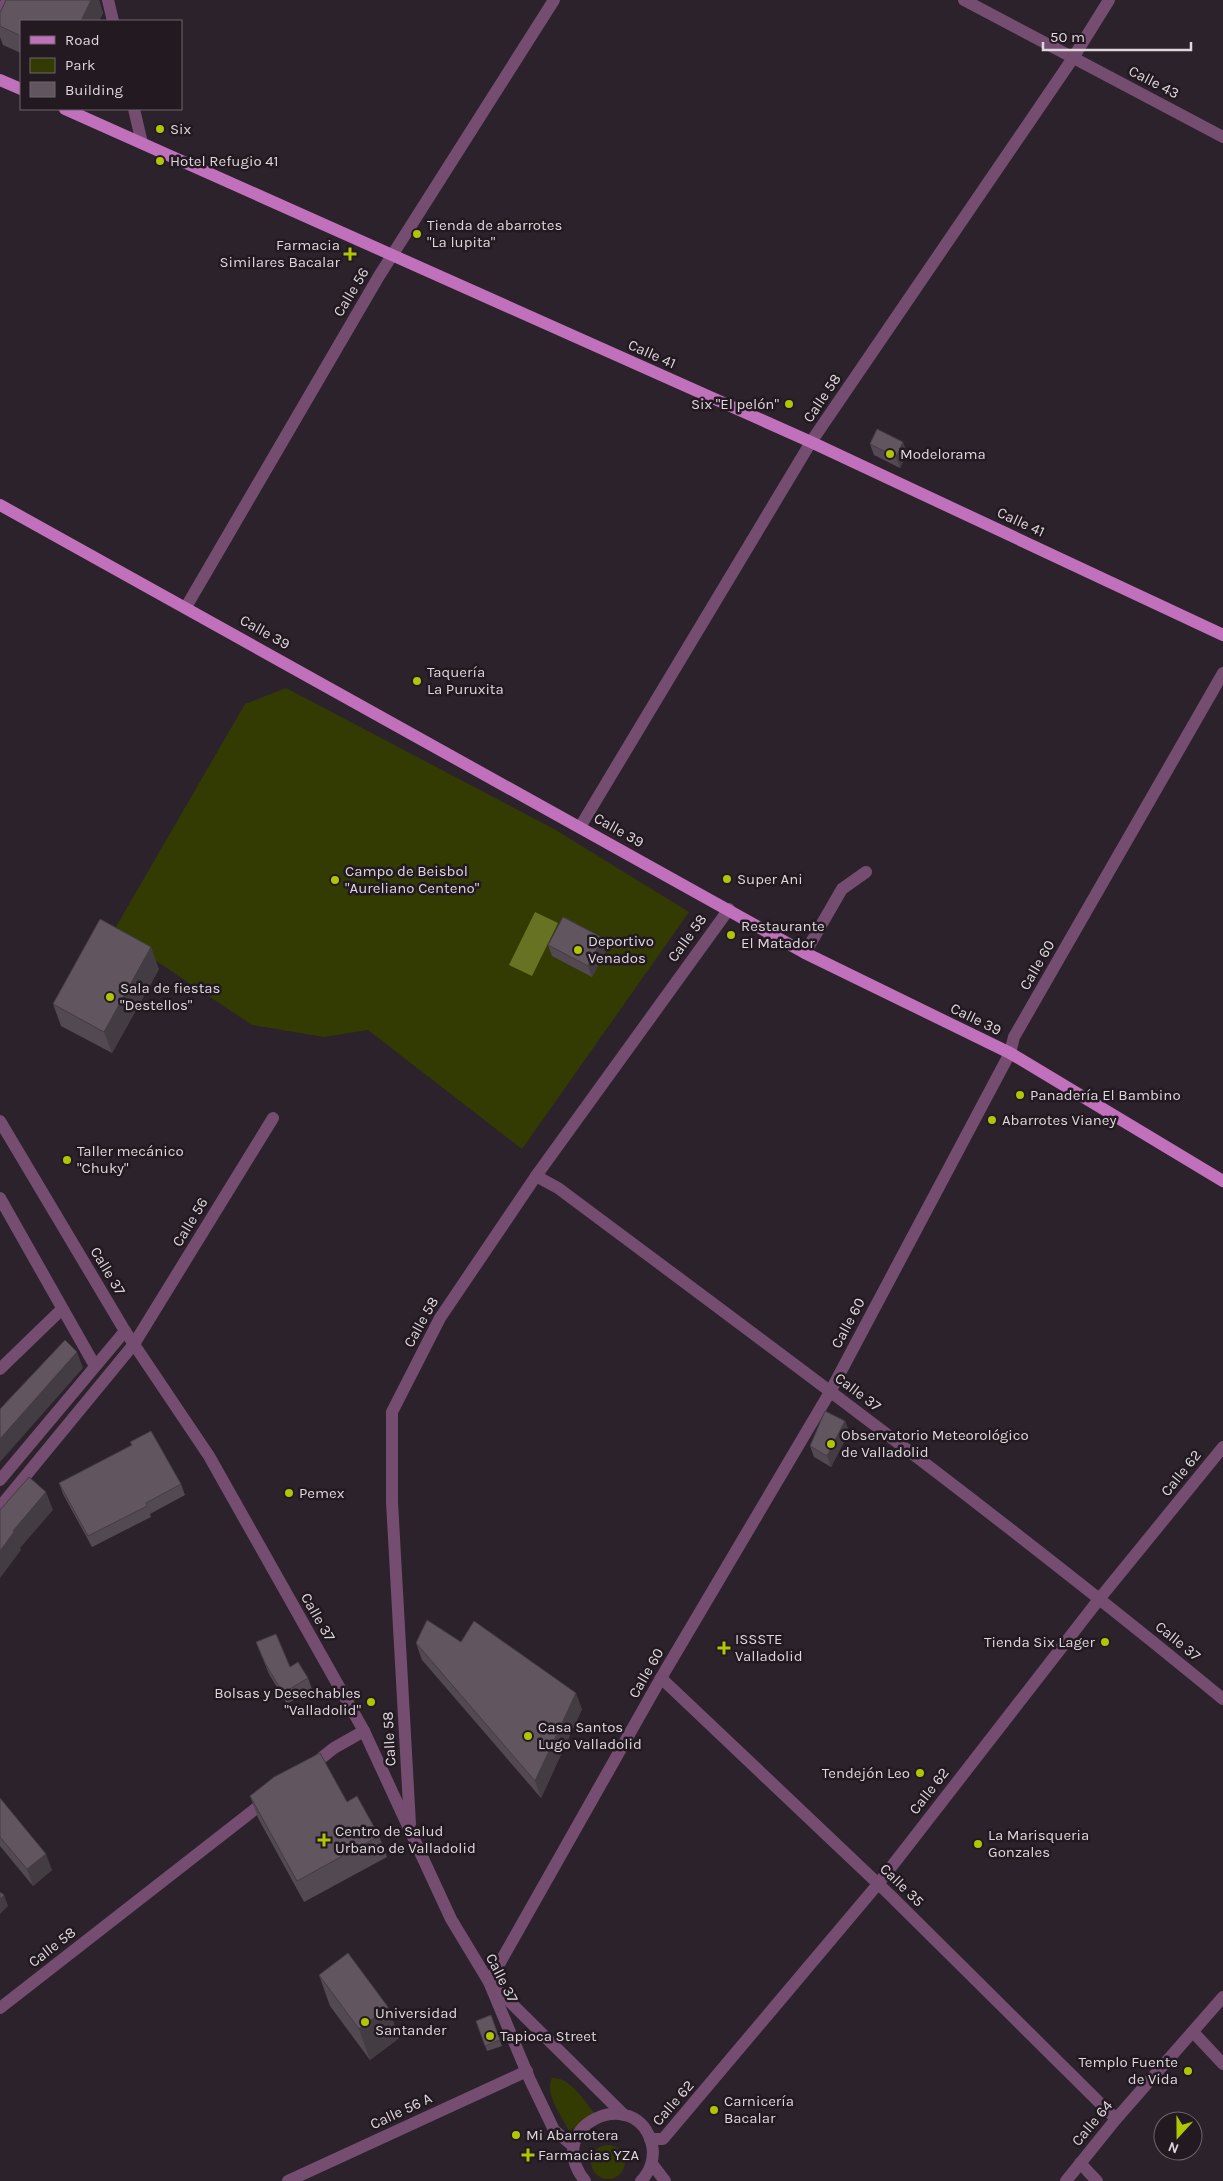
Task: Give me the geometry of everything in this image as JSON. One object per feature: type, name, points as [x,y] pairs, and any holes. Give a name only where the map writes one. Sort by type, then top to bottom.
[{"type":"main road","points":[[0,80],[20,89]]},
{"type":"main road","name":"Calle 41","points":[[67,110],[811,442],[1223,635]]},
{"type":"main road","name":"Calle 39","points":[[0,505],[729,908],[805,953],[1010,1054],[1223,1181]]},
{"type":"street","points":[[0,12],[8,0]]},
{"type":"street","points":[[108,0],[113,20]]},
{"type":"street","name":"Calle 56","points":[[186,607],[379,276],[554,0]]},
{"type":"street","name":"Calle 43","points":[[964,0],[1223,136]]},
{"type":"street","name":"Calle 58","points":[[580,827],[811,442],[1072,58],[1109,0]]},
{"type":"street","points":[[134,110],[142,143]]},
{"type":"street","name":"Calle 60","points":[[489,1982],[661,1678],[830,1392],[1010,1054],[1014,1037],[1223,672]]},
{"type":"street","points":[[805,953],[842,890],[866,872]]},
{"type":"street","name":"Calle 58","points":[[410,1832],[392,1502],[392,1412],[440,1318],[536,1176],[729,908]]},
{"type":"street","name":"Calle 56","points":[[0,1508],[134,1344],[272,1118]]},
{"type":"street","name":"Calle 37","points":[[0,1121],[125,1331],[209,1456],[364,1731],[451,1919],[489,1982],[554,2130],[574,2146]]},
{"type":"street","name":"Calle 37","points":[[536,1176],[558,1188],[830,1392],[1100,1598],[1223,1699]]},
{"type":"street","points":[[0,1198],[61,1310],[95,1366]]},
{"type":"street","points":[[0,1369],[61,1310]]},
{"type":"street","points":[[0,1480],[4,1465],[125,1331]]},
{"type":"street","name":"Calle 62","points":[[650,2138],[664,2139],[878,1884],[1100,1598],[1223,1447]]},
{"type":"street","name":"Calle 35","points":[[661,1678],[878,1884],[1116,2119]]},
{"type":"street","name":"Calle 58","points":[[303,1772],[334,1748],[364,1731]]},
{"type":"street","name":"Calle 58","points":[[0,2008],[280,1790]]},
{"type":"street","points":[[489,1982],[624,2115],[640,2124],[650,2138],[653,2150],[652,2164],[641,2181]]},
{"type":"street","name":"Calle 64","points":[[1066,2181],[1116,2119],[1223,1997]]},
{"type":"street","points":[[1193,2032],[1223,2064]]},
{"type":"street","name":"Calle 56 A","points":[[288,2181],[527,2071]]},
{"type":"street","points":[[585,2181],[578,2172],[573,2160],[574,2146],[578,2133],[586,2123],[598,2116],[611,2113],[624,2115]]},
{"type":"street","points":[[1080,2163],[1097,2181]]},
{"type":"street","points":[[652,2164],[665,2181]]},
{"type":"green space","name":"Campo de Beisbol \"Aureliano Centeno\"","points":[[286,688],[554,829],[689,912],[522,1149],[368,1030],[324,1037],[252,1025],[113,932],[245,704]]},
{"type":"green space","points":[[552,2078],[559,2079],[571,2086],[596,2115],[569,2131],[552,2098],[550,2084]]},
{"type":"green space","points":[[608,2145],[615,2146],[620,2150],[624,2155],[624,2169],[620,2174],[615,2178],[608,2179],[601,2178],[596,2174],[592,2169],[591,2162],[592,2155],[596,2150],[601,2146]]},
{"type":"shaded area","points":[[535,912],[558,923],[532,976],[509,965]]},
{"type":"building","points":[[6,0],[91,0],[81,20],[20,20],[20,36],[0,26],[0,13]]},
{"type":"building","points":[[877,429],[903,442],[896,457],[870,444]]},
{"type":"building","points":[[563,917],[603,938],[588,966],[548,945]]},
{"type":"building","points":[[100,919],[151,947],[104,1032],[53,1004]]},
{"type":"building","points":[[65,1340],[77,1352],[0,1439],[0,1409]]},
{"type":"building","points":[[825,1411],[845,1421],[827,1456],[810,1446]]},
{"type":"building","points":[[151,1431],[181,1484],[146,1503],[147,1506],[88,1536],[59,1483],[132,1445],[130,1442]]},
{"type":"building","points":[[29,1477],[46,1492],[13,1531],[0,1551],[0,1510]]},
{"type":"building","name":"Casa Santos Lugo Valladolid","points":[[427,1620],[461,1642],[474,1621],[576,1693],[535,1781],[416,1643]]},
{"type":"building","points":[[276,1634],[290,1667],[298,1662],[308,1678],[283,1693],[265,1663],[256,1642]]},
{"type":"building","name":"Centro de Salud Urbano de Valladolid","points":[[320,1753],[347,1802],[357,1796],[379,1836],[297,1881],[250,1796],[274,1777]]},
{"type":"building","points":[[0,1798],[46,1854],[27,1869],[0,1837]]},
{"type":"building","points":[[348,1953],[388,2007],[359,2029],[319,1975]]},
{"type":"building","name":"Tapioca Street","points":[[491,2015],[500,2040],[485,2046],[476,2021]]},
{"type":"place","name":"Six","points":[[160,129]]},
{"type":"place","name":"Hotel Refugio 41","points":[[160,161]]},
{"type":"place","name":"Tienda de abarrotes \"La lupita\"","points":[[417,234]]},
{"type":"place","name":"Farmacia Similares Bacalar","points":[[350,254]]},
{"type":"place","name":"Six \"El pelón\"","points":[[789,404]]},
{"type":"place","name":"Modelorama","points":[[890,454]]},
{"type":"place","name":"Taquería La Puruxita","points":[[417,681]]},
{"type":"place","name":"Super Ani","points":[[727,879]]},
{"type":"place","name":"Campo de Beisbol \"Aureliano Centeno\"","points":[[335,880]]},
{"type":"place","name":"Restaurante El Matador","points":[[731,935]]},
{"type":"place","name":"Deportivo Venados","points":[[578,950]]},
{"type":"place","name":"Sala de fiestas \"Destellos\"","points":[[110,997]]},
{"type":"place","name":"Panadería El Bambino","points":[[1020,1095]]},
{"type":"place","name":"Abarrotes Vianey","points":[[992,1120]]},
{"type":"place","name":"Taller mecánico \"Chuky\"","points":[[67,1160]]},
{"type":"place","name":"Observatorio Meteorológico de Valladolid","points":[[831,1444]]},
{"type":"place","name":"Pemex","points":[[289,1493]]},
{"type":"place","name":"Tienda Six Lager","points":[[1105,1642]]},
{"type":"place","name":"ISSSTE Valladolid","points":[[724,1648]]},
{"type":"place","name":"Bolsas y Desechables \"Valladolid\"","points":[[371,1702]]},
{"type":"place","name":"Casa Santos Lugo Valladolid","points":[[528,1736]]},
{"type":"place","name":"Tendejón Leo","points":[[920,1773]]},
{"type":"place","name":"Centro de Salud Urbano de Valladolid","points":[[324,1840]]},
{"type":"place","name":"La Marisqueria Gonzales","points":[[978,1844]]},
{"type":"place","name":"Universidad Santander","points":[[365,2022]]},
{"type":"place","name":"Tapioca Street","points":[[490,2036]]},
{"type":"place","name":"Templo Fuente de Vida","points":[[1188,2071]]},
{"type":"place","name":"Carnicería Bacalar","points":[[714,2110]]},
{"type":"place","name":"Mi Abarrotera","points":[[516,2135]]},
{"type":"place","name":"Farmacias YZA","points":[[528,2155]]}]
